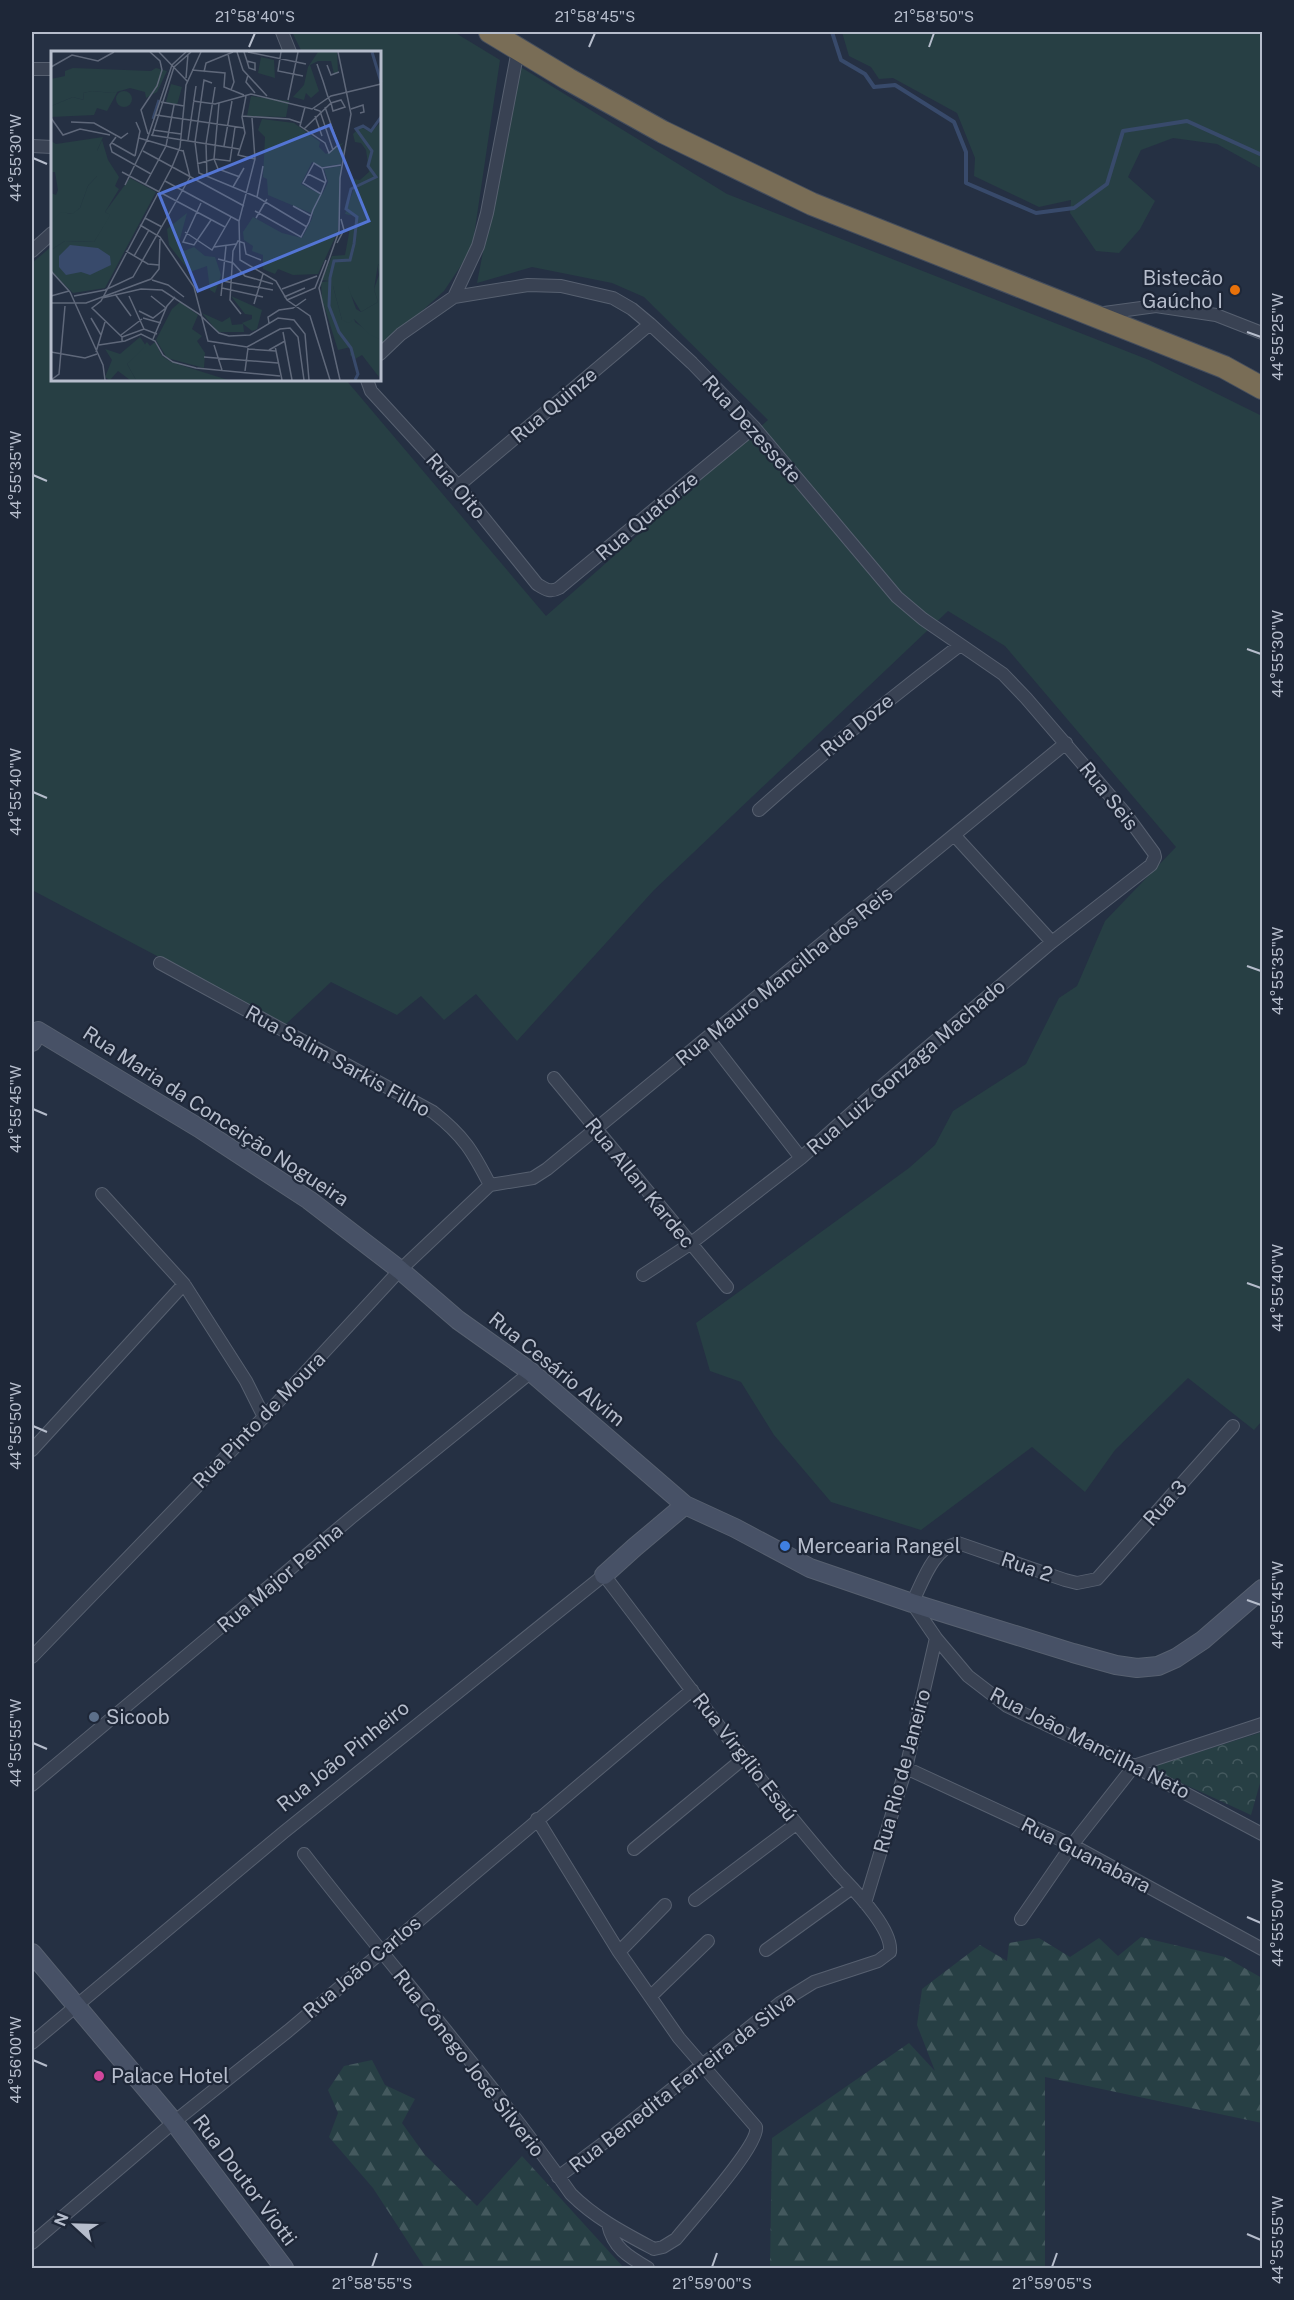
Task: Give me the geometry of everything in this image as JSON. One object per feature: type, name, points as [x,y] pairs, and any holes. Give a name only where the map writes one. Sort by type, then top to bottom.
[{"type":"highway","points":[[490,32],[663,132],[812,204],[1224,368],[1263,388]]},
{"type":"street","points":[[282,32],[290,51]]},
{"type":"street","points":[[454,297],[477,246],[487,213],[518,50]]},
{"type":"street","points":[[32,69],[51,69]]},
{"type":"street","points":[[32,146],[51,147]]},
{"type":"street","points":[[32,251],[51,234]]},
{"type":"street","name":"Rua Dezessete","points":[[381,353],[401,334],[454,297],[528,285],[561,286],[613,298],[632,309],[650,324],[692,363],[754,427],[897,597],[959,646],[1003,674],[1066,743]]},
{"type":"street","points":[[1089,315],[1155,306],[1216,315],[1263,333]]},
{"type":"street","name":"Rua Quinze","points":[[458,486],[650,324]]},
{"type":"street","name":"Rua Oito","points":[[369,385],[458,486],[537,584]]},
{"type":"street","name":"Rua Quatorze","points":[[537,584],[547,590],[554,591],[559,588],[754,427]]},
{"type":"street","name":"Rua Doze","points":[[759,810],[830,747],[896,693],[959,646]]},
{"type":"street","name":"Rua Mauro Mancilha dos Reis","points":[[490,1185],[533,1178],[597,1129],[1066,743]]},
{"type":"street","name":"Rua Seis","points":[[1066,743],[1152,849]]},
{"type":"street","points":[[955,836],[1052,942]]},
{"type":"street","name":"Rua Luiz Gonzaga Machado","points":[[643,1275],[690,1244],[801,1158],[876,1091],[1052,942],[1151,866],[1155,857],[1152,849]]},
{"type":"street","name":"Rua Salim Sarkis Filho","points":[[160,963],[433,1113],[453,1128],[466,1142],[490,1185]]},
{"type":"street","name":"Rua Maria da Conceição Nogueira","points":[[34,1034],[107,1071],[250,1160],[309,1200],[400,1270]]},
{"type":"street","points":[[708,1038],[801,1158]]},
{"type":"street","name":"Rua Allan Kardec","points":[[554,1078],[727,1287]]},
{"type":"street","name":"Rua Pinto de Moura","points":[[32,1657],[264,1417],[400,1270],[490,1185]]},
{"type":"street","points":[[102,1194],[184,1284],[246,1381],[264,1417]]},
{"type":"street","name":"Rua Cesário Alvim","points":[[400,1270],[458,1320],[531,1372],[685,1505],[735,1528],[810,1568],[912,1604],[1083,1656],[1137,1668],[1158,1666],[1176,1658],[1203,1640],[1263,1589]]},
{"type":"street","points":[[32,1450],[184,1284]]},
{"type":"street","name":"Rua Major Penha","points":[[32,1785],[352,1517],[531,1372]]},
{"type":"street","name":"Rua 3","points":[[1097,1579],[1233,1426]]},
{"type":"street","name":"Rua João Pinheiro","points":[[32,2043],[284,1832],[604,1575],[685,1505]]},
{"type":"street","name":"Rua 2","points":[[912,1604],[934,1560],[942,1550],[958,1543],[1065,1580],[1077,1583],[1097,1579]]},
{"type":"street","name":"Rua Virgílio Esaú","points":[[604,1575],[796,1824],[865,1903],[889,1936]]},
{"type":"street","name":"Rua João Mancilha Neto","points":[[912,1604],[936,1638],[968,1676],[1007,1706],[1134,1766],[1263,1834]]},
{"type":"street","name":"Rua Rio de Janeiro","points":[[865,1903],[906,1768],[936,1638]]},
{"type":"street","name":"Rua João Carlos","points":[[32,2243],[174,2122],[288,2031],[692,1690]]},
{"type":"street","points":[[1021,1919],[1072,1845],[1134,1766],[1263,1724]]},
{"type":"street","points":[[634,1849],[744,1758]]},
{"type":"street","name":"Rua Guanabara","points":[[906,1768],[1072,1845],[1263,1949]]},
{"type":"street","points":[[537,1819],[619,1952],[679,2038],[701,2065]]},
{"type":"street","points":[[695,1900],[796,1824]]},
{"type":"street","name":"Rua Cônego José Silverio","points":[[304,1854],[380,1952],[468,2059],[571,2194],[585,2208],[608,2224],[654,2248],[663,2247],[675,2239],[743,2157],[757,2132],[752,2119],[701,2065]]},
{"type":"street","points":[[766,1950],[852,1888]]},
{"type":"street","points":[[619,1952],[665,1905]]},
{"type":"street","name":"Rua Benedita Ferreira da Silva","points":[[558,2177],[613,2136],[761,2016],[814,1982],[886,1957],[891,1945],[889,1936]]},
{"type":"street","points":[[651,1996],[708,1941]]},
{"type":"street","name":"Rua Doutor Viotti","points":[[32,1953],[174,2122],[284,2268]]},
{"type":"street","points":[[608,2224],[613,2242],[618,2248],[648,2268]]},
{"type":"green space","points":[[292,32],[454,32],[500,60],[472,249],[444,291],[381,348],[381,51],[302,51]]},
{"type":"green space","points":[[842,32],[1262,32],[1262,169],[1217,144],[1173,138],[1141,150],[1128,177],[1155,201],[1140,229],[1119,253],[1096,251],[1070,213],[1071,200],[1039,207],[974,176],[975,158],[957,113],[893,78],[879,79],[871,67],[849,56]]},
{"type":"green space","points":[[519,66],[727,194],[1149,360],[1262,416],[1262,1421],[1254,1430],[1188,1378],[1115,1450],[1085,1492],[1032,1447],[921,1530],[831,1502],[774,1435],[741,1382],[710,1371],[696,1323],[909,1168],[935,1145],[953,1111],[1026,1064],[1059,998],[1077,986],[1105,921],[1176,847],[1005,646],[948,611],[654,890],[517,1041],[476,994],[444,1020],[421,996],[397,1015],[331,982],[286,1024],[32,890],[32,263],[51,247],[51,381],[347,381],[546,616],[768,420],[644,297],[612,283],[532,267],[477,283]]},
{"type":"green space","points":[[1262,1732],[1262,1776],[1251,1815],[1149,1768]]},
{"type":"green space","points":[[1141,1937],[1225,1957],[1262,1978],[1262,2123],[1045,2077],[1045,2268],[770,2268],[772,2138],[909,2043],[935,2071],[917,2025],[922,1989],[980,1945],[1007,1961],[1009,1943],[1039,1938],[1070,1957],[1099,1938],[1118,1956]]},
{"type":"green space","points":[[372,2060],[385,2085],[415,2099],[402,2123],[425,2155],[477,2206],[522,2156],[624,2268],[425,2268],[373,2188],[329,2137],[338,2113],[328,2090],[344,2066]]},
{"type":"waterway","points":[[832,32],[841,60],[865,74],[874,87],[895,85],[954,122],[966,152],[966,183],[1036,213],[1074,208],[1107,184],[1123,131],[1187,121],[1262,155]]},
{"type":"place","name":"Bistecão Gaúcho I","points":[[1235,290]]},
{"type":"place","name":"Mercearia Rangel","points":[[785,1546]]},
{"type":"place","name":"Sicoob","points":[[94,1717]]},
{"type":"place","name":"Palace Hotel","points":[[99,2076]]}]
